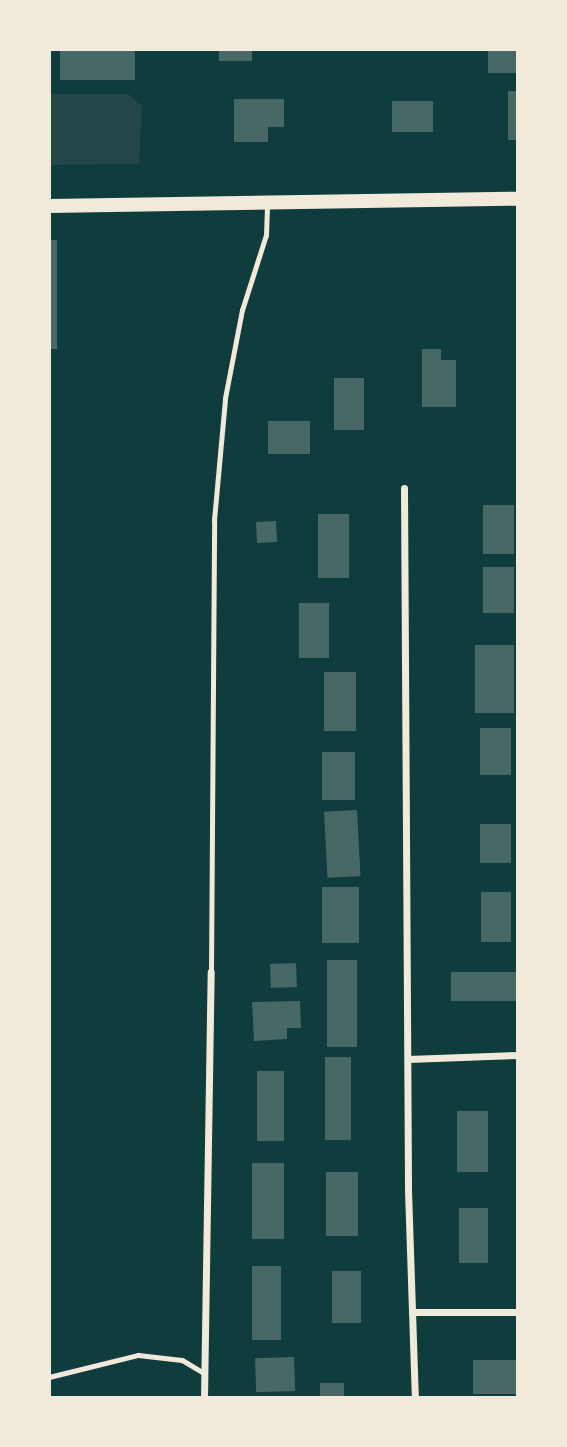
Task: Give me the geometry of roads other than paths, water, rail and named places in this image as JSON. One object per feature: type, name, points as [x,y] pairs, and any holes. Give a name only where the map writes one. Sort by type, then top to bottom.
[{"type":"main road","points":[[49,206],[518,198]]},
{"type":"street","points":[[404,488],[408,1059],[415,1398]]},
{"type":"street","points":[[204,1398],[211,972]]},
{"type":"street","points":[[408,1059],[518,1055]]},
{"type":"street","points":[[412,1312],[518,1312]]},
{"type":"lane","points":[[211,972],[214,520],[225,398],[242,310],[266,235],[267,202]]},
{"type":"lane","points":[[49,1377],[138,1355],[182,1360],[204,1373]]}]
